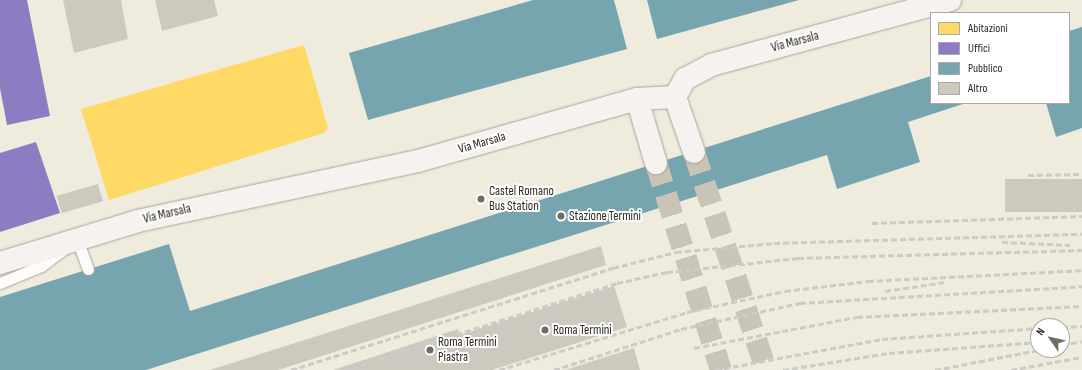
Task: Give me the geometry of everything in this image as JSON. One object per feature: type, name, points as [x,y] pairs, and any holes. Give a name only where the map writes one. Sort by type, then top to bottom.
[{"type":"main road","name":"Via Marsala","points":[[0,262],[183,210],[434,157],[637,99],[675,97],[685,79],[711,65],[950,0]]},
{"type":"main road","points":[[675,97],[694,152]]},
{"type":"main road","points":[[637,99],[656,163]]},
{"type":"lane","points":[[0,283],[41,266],[77,239],[88,269]]},
{"type":"building: Abitazioni","points":[[304,45],[328,128],[324,133],[109,200],[81,109]]},
{"type":"building: Uffici","points":[[0,0],[27,0],[50,116],[7,125],[0,88]]},
{"type":"building: Uffici","points":[[36,142],[60,213],[0,232],[0,153]]},
{"type":"building: Pubblico","points":[[533,0],[614,0],[627,49],[368,120],[349,53]]},
{"type":"building: Pubblico","points":[[647,0],[799,0],[657,39]]},
{"type":"building: Pubblico","points":[[1082,27],[1082,128],[1056,137],[1046,104],[1070,104],[1070,31]]},
{"type":"building: Pubblico","name":"Stazione Termini","points":[[930,76],[930,104],[963,104],[908,122],[920,162],[837,189],[827,155],[146,370],[0,370],[0,297],[169,244],[190,311]]},
{"type":"building: Altro","points":[[63,0],[121,0],[128,39],[74,53]]},
{"type":"building: Altro","points":[[155,0],[214,0],[218,16],[162,31]]},
{"type":"building: Altro","points":[[1005,179],[1082,179],[1082,212],[1005,212]]},
{"type":"building: Altro","points":[[98,184],[103,201],[62,213],[57,196]]},
{"type":"building: Altro","name":"Roma Termini","points":[[601,246],[606,265],[278,370],[210,370]]},
{"type":"building: Altro","name":"Roma Termini","points":[[614,286],[627,327],[492,370],[333,370],[458,329],[460,335]]},
{"type":"building: Altro","name":"Roma Termini","points":[[634,348],[640,370],[565,370]]},
{"type":"tunnel","points":[[694,152],[766,370]]},
{"type":"tunnel","points":[[656,163],[721,370]]},
{"type":"railway","points":[[1028,175],[1082,174]]},
{"type":"railway","points":[[872,223],[1082,216]]},
{"type":"railway","points":[[291,370],[613,268],[676,252],[774,243],[1082,234]]},
{"type":"railway","points":[[1002,242],[1070,245]]},
{"type":"railway","points":[[345,370],[617,283],[667,272],[798,258],[1082,250]]},
{"type":"railway","points":[[499,370],[687,312],[785,291],[868,281],[1082,270]]},
{"type":"railway","points":[[885,291],[945,282]]},
{"type":"railway","points":[[554,370],[681,329],[800,303],[1082,286]]},
{"type":"railway","points":[[694,348],[857,317],[1082,306]]},
{"type":"railway","points":[[1070,327],[1082,326]]},
{"type":"railway","points":[[715,370],[882,339],[1030,329]]},
{"type":"railway","points":[[1070,343],[1082,341]]},
{"type":"railway","points":[[783,370],[889,353],[1030,343]]},
{"type":"railway","points":[[935,370],[1030,352]]},
{"type":"railway","points":[[1011,370],[1082,357]]},
{"type":"place","name":"Castel Romano Bus Station","points":[[481,199]]},
{"type":"place","name":"Stazione Termini","points":[[561,216]]},
{"type":"place","name":"Roma Termini","points":[[545,330]]},
{"type":"place","name":"Roma Termini Piastra","points":[[430,350]]}]
